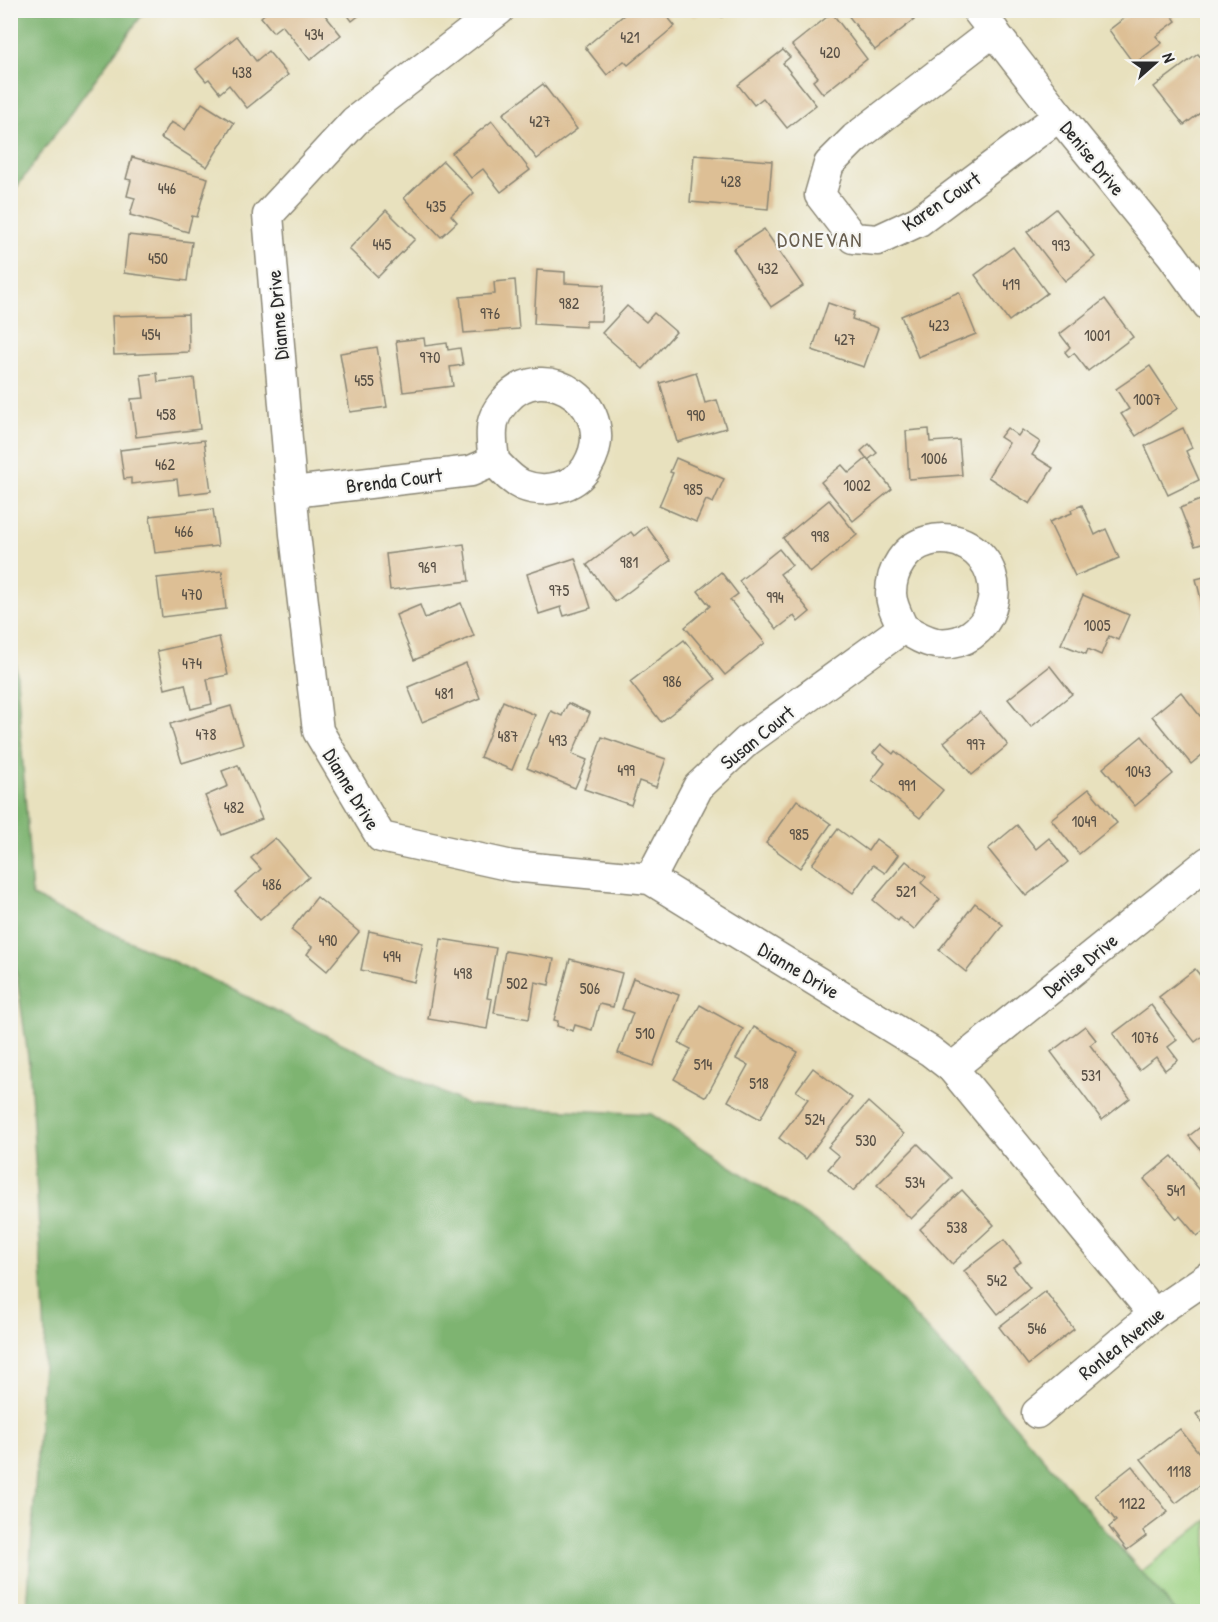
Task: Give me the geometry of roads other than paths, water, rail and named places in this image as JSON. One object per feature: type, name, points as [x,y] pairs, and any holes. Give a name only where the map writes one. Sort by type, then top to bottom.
[{"type":"street","name":"Dianne Drive","points":[[499,10],[355,121],[268,214],[295,534],[318,731],[381,837],[512,866],[650,879],[894,1028],[952,1068],[1154,1314]]},
{"type":"street","name":"Denise Drive","points":[[986,21],[1059,116],[1172,255],[1208,305]]},
{"type":"street","name":"Karen Court","points":[[986,21],[829,164],[820,195],[853,238],[878,240],[919,221],[1059,116]]},
{"type":"street","name":"Brenda Court","points":[[293,492],[471,471],[494,462]]},
{"type":"street","name":"Susan Court","points":[[650,879],[698,787],[747,741],[903,628]]},
{"type":"street","name":"Denise Drive","points":[[952,1068],[1208,862]]},
{"type":"street","name":"Ronlea Avenue","points":[[1037,1413],[1154,1314],[1208,1277]]},
{"type":"district","name":"DONEVAN","points":[[820,239]]}]
